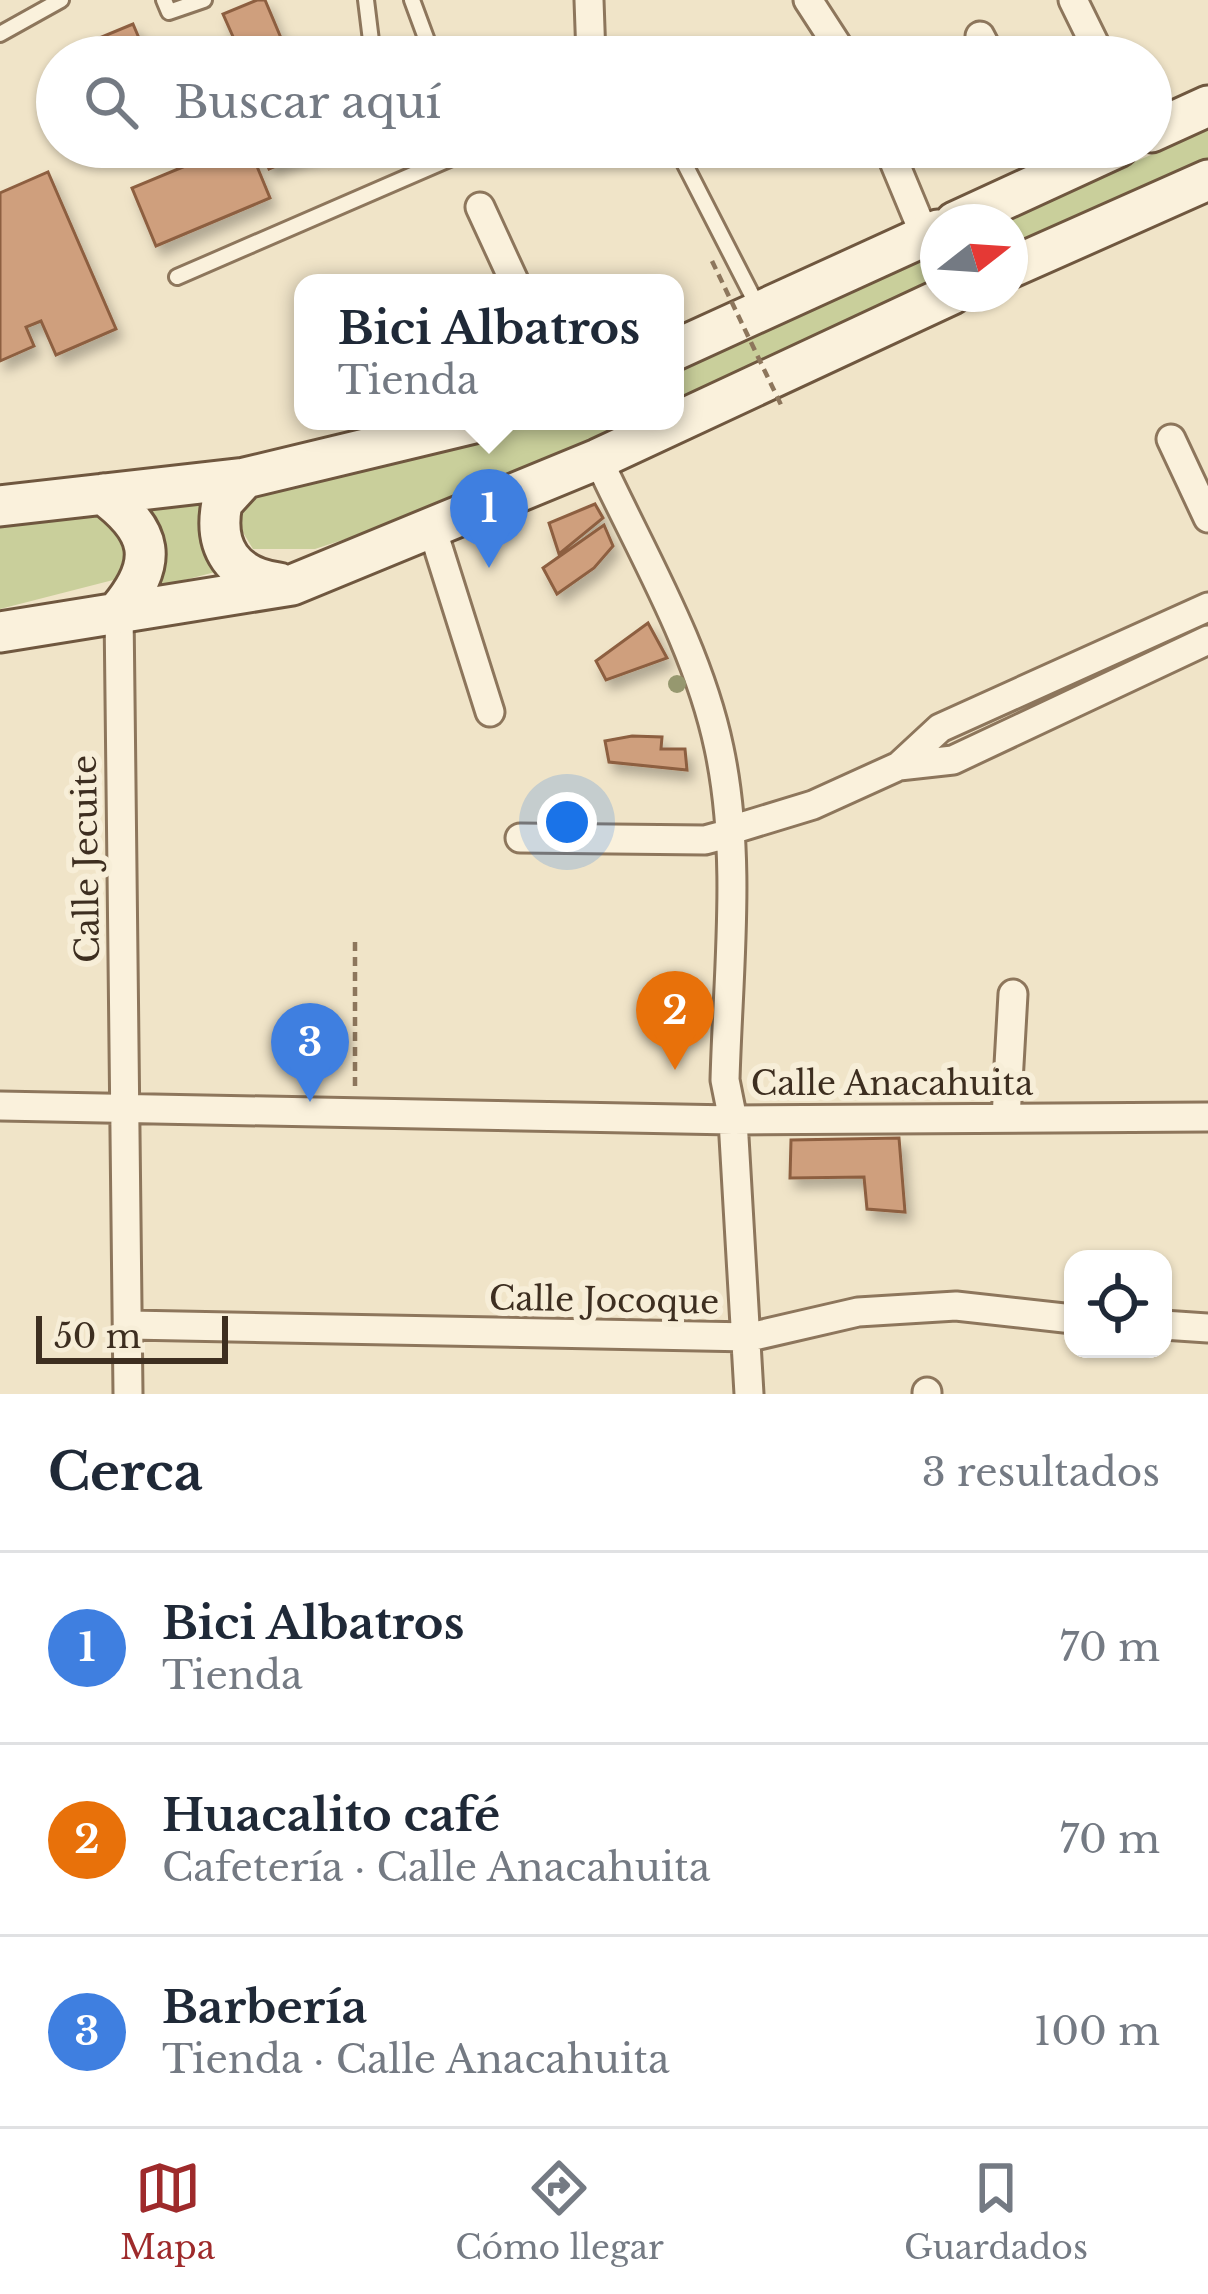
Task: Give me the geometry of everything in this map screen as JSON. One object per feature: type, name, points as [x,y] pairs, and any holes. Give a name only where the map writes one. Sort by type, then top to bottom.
[{"type":"main road","points":[[1172,122],[1208,106]]},
{"type":"main road","points":[[978,204],[1035,168]]},
{"type":"main road","points":[[1028,260],[1208,180]]},
{"type":"main road","points":[[684,346],[920,238]]},
{"type":"main road","points":[[684,419],[920,309]]},
{"type":"main road","points":[[0,506],[245,478],[450,430]]},
{"type":"main road","points":[[6,632],[292,585],[660,430]]},
{"type":"main road","points":[[245,478],[222,503],[221,543],[244,574],[292,585]]},
{"type":"main road","points":[[104,494],[127,511],[146,548],[140,584],[119,610]]},
{"type":"street","points":[[589,0],[590,36]]},
{"type":"street","points":[[808,0],[831,36]]},
{"type":"street","points":[[1073,0],[1091,36]]},
{"type":"street","points":[[901,168],[923,204]]},
{"type":"street","points":[[480,207],[511,274]]},
{"type":"street","points":[[1171,439],[1208,518]]},
{"type":"street","points":[[598,459],[694,666],[719,747],[731,832],[725,1080],[734,1120],[750,1337],[749,1394]]},
{"type":"street","points":[[432,528],[490,712]]},
{"type":"street","points":[[899,766],[940,728],[1208,607]]},
{"type":"street","name":"Calle Jecuite","points":[[119,610],[128,1394]]},
{"type":"street","points":[[520,838],[688,841],[731,832],[813,805],[899,766],[953,760],[1208,640]]},
{"type":"street","points":[[1006,1118],[1013,994]]},
{"type":"street","name":"Calle Anacahuita","points":[[0,1106],[734,1120],[1208,1117]]},
{"type":"street","name":"Calle Jocoque","points":[[130,1325],[750,1337],[858,1312],[956,1306],[1064,1318]]},
{"type":"street","points":[[1172,1326],[1208,1328]]},
{"type":"lane","points":[[0,34],[61,0]]},
{"type":"lane","points":[[164,0],[169,13],[204,0]]},
{"type":"lane","points":[[366,0],[370,36]]},
{"type":"lane","points":[[412,0],[425,36]]},
{"type":"lane","points":[[177,278],[429,168]]},
{"type":"lane","points":[[687,168],[760,312]]},
{"type":"path","points":[[712,261],[782,409]]},
{"type":"path","points":[[355,1112],[356,936]]},
{"type":"green space","points":[[1208,130],[1208,161],[1028,242],[1028,208],[1121,168],[1172,168],[1172,146]]},
{"type":"green space","points":[[920,255],[920,291],[684,397],[684,357]]},
{"type":"green space","points":[[476,430],[612,430],[431,511],[315,549],[253,549],[236,521],[250,488]]},
{"type":"green space","points":[[210,490],[223,570],[150,589],[139,499]]},
{"type":"green space","points":[[91,512],[126,536],[133,557],[121,578],[0,609],[0,521]]},
{"type":"building","points":[[265,0],[280,36],[233,36],[223,14]]},
{"type":"building","points":[[133,24],[138,36],[104,36]]},
{"type":"building","points":[[180,168],[258,168],[270,198],[156,246],[132,188]]},
{"type":"building","points":[[48,172],[116,329],[56,355],[41,321],[26,327],[34,346],[0,361],[0,193]]},
{"type":"building","points":[[595,504],[603,518],[559,554],[549,523]]},
{"type":"building","points":[[604,525],[613,546],[594,568],[557,594],[543,568]]},
{"type":"building","points":[[648,623],[667,658],[606,680],[596,661]]},
{"type":"building","points":[[662,737],[661,749],[685,749],[687,770],[609,762],[605,741]]},
{"type":"building","points":[[899,1138],[905,1212],[867,1209],[864,1177],[790,1178],[791,1140]]},
{"type":"place","name":"Bici Albatros","points":[[489,568]]},
{"type":"place","name":"Huacalito café","points":[[675,1070]]},
{"type":"place","name":"Barbería","points":[[310,1102]]}]
